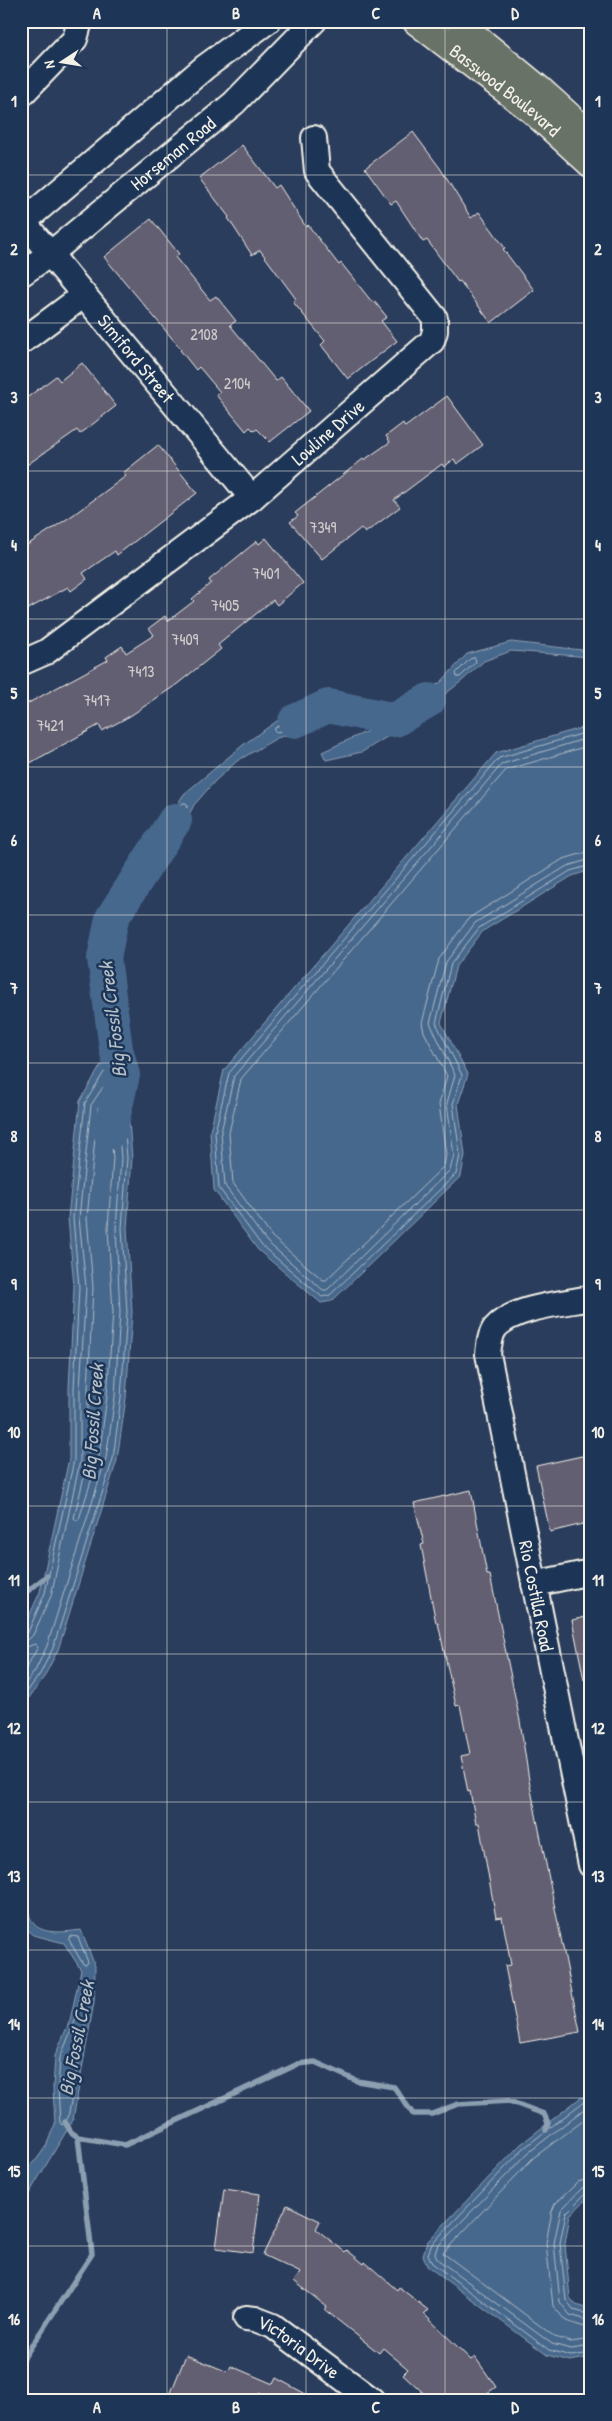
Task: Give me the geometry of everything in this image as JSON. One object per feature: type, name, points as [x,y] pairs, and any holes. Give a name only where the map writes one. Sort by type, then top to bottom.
[{"type":"main road","name":"Basswood Boulevard","points":[[417,21],[533,110],[591,163]]},
{"type":"main road","name":"Basswood Boulevard","points":[[461,21],[472,35],[539,90],[591,137]]},
{"type":"street","points":[[21,95],[75,39],[80,21]]},
{"type":"street","points":[[22,221],[205,67],[268,21]]},
{"type":"street","name":"Horseman Road","points":[[21,274],[50,254],[234,103],[314,21]]},
{"type":"street","name":"Lowline Drive","points":[[21,663],[46,652],[252,498],[432,341],[436,331],[436,318],[317,171],[314,138]]},
{"type":"street","name":"Simiford Street","points":[[22,221],[252,498]]},
{"type":"street","points":[[21,342],[84,295]]},
{"type":"street","name":"Rio Costilla Road","points":[[591,1298],[512,1316],[494,1329],[489,1341],[489,1367],[586,1820],[591,1865]]},
{"type":"street","points":[[534,1584],[591,1572]]},
{"type":"street","name":"Victoria Drive","points":[[246,2318],[255,2319],[273,2326],[372,2400]]},
{"type":"water","points":[[511,642],[591,651],[591,657],[511,651],[484,661],[405,726],[362,752],[326,760],[322,752],[383,724],[413,699],[441,682],[467,654]]},
{"type":"water","points":[[328,696],[346,701],[314,727],[277,738],[237,761],[215,781],[194,805],[181,830],[167,849],[150,861],[146,852],[184,794],[243,745],[284,716]]},
{"type":"water","points":[[591,725],[591,870],[572,876],[483,931],[456,966],[441,1023],[468,1074],[458,1104],[465,1155],[461,1176],[332,1301],[321,1303],[258,1250],[214,1190],[210,1131],[224,1070],[496,753]]},
{"type":"water","points":[[101,1065],[112,1070],[128,1109],[132,1158],[127,1228],[132,1312],[126,1398],[117,1460],[58,1650],[44,1677],[21,1709],[21,1634],[40,1592],[69,1459],[69,1388],[74,1287],[68,1218],[80,1101]]},
{"type":"water","points":[[21,1864],[30,1918],[35,1925],[44,1930],[59,1932],[81,1930],[95,1966],[94,2002],[73,2120],[21,2207],[21,2173],[37,2159],[46,2146],[55,2124],[53,2088],[55,2056],[70,2020],[81,1970],[64,1943],[33,1935],[22,1926]]},
{"type":"water","points":[[591,2096],[591,2195],[570,2215],[565,2244],[570,2298],[576,2305],[591,2310],[591,2357],[570,2361],[547,2355],[427,2266],[423,2255],[427,2242],[521,2144],[580,2098]]},
{"type":"building","points":[[413,132],[440,168],[471,218],[479,212],[505,248],[503,249],[534,290],[491,323],[427,240],[423,242],[396,201],[391,204],[365,168]]},
{"type":"building","points":[[242,145],[275,188],[279,185],[306,227],[308,225],[339,265],[341,263],[372,302],[374,301],[387,317],[381,321],[397,341],[348,379],[321,345],[325,341],[293,302],[296,299],[260,250],[252,255],[229,217],[199,178]]},
{"type":"building","points":[[151,219],[179,254],[175,257],[210,300],[216,296],[236,321],[230,325],[276,381],[281,377],[309,411],[270,442],[257,429],[254,431],[250,427],[246,431],[216,395],[220,392],[199,367],[196,370],[181,349],[104,257]]},
{"type":"building","points":[[82,363],[116,406],[80,434],[77,430],[21,469],[21,402],[56,376],[60,381]]},
{"type":"building","points":[[447,396],[483,445],[457,464],[454,459],[444,467],[442,464],[394,500],[400,507],[365,533],[361,528],[322,559],[290,522],[298,516],[295,513],[363,459],[390,442],[386,436],[403,423],[405,427]]},
{"type":"building","points":[[158,445],[197,493],[117,555],[115,551],[83,573],[87,579],[71,591],[68,587],[21,613],[21,549],[73,515],[126,476],[123,473]]},
{"type":"building","points":[[266,538],[303,583],[277,605],[273,600],[218,645],[221,649],[176,685],[130,716],[102,731],[99,725],[21,768],[21,707],[108,660],[106,657],[122,646],[126,653],[154,635],[149,628],[165,616],[168,621],[194,601],[192,599],[211,583],[209,580],[257,541],[259,544]]},
{"type":"building","points":[[591,1454],[591,1522],[550,1532],[536,1466]]},
{"type":"building","points":[[471,1490],[487,1575],[490,1575],[520,1721],[529,1780],[580,2032],[520,2043],[505,1966],[511,1965],[502,1917],[496,1918],[479,1823],[476,1823],[470,1791],[468,1792],[461,1756],[470,1754],[460,1705],[456,1706],[438,1623],[436,1623],[421,1545],[424,1544],[414,1503]]},
{"type":"building","points":[[591,1616],[591,1679],[584,1680],[572,1620]]},
{"type":"building","points":[[224,2189],[260,2194],[253,2253],[216,2248]]},
{"type":"building","points":[[287,2205],[320,2221],[316,2229],[345,2252],[347,2250],[364,2264],[365,2262],[397,2290],[399,2287],[428,2310],[424,2314],[471,2360],[475,2357],[496,2387],[477,2400],[431,2400],[403,2374],[408,2369],[383,2348],[379,2353],[325,2310],[327,2307],[294,2281],[301,2273],[263,2255]]},
{"type":"building","points":[[186,2355],[228,2372],[231,2366],[273,2384],[276,2378],[317,2400],[264,2400],[266,2397],[259,2393],[257,2400],[168,2400]]},
{"type":"waterway","name":"Big Fossil Creek","points":[[295,721],[328,706],[395,720],[429,700]]},
{"type":"waterway","name":"Big Fossil Creek","points":[[110,1132],[123,1075],[116,1049],[104,958],[112,918],[175,820]]},
{"type":"waterway","points":[[21,1596],[47,1576]]},
{"type":"waterway","points":[[78,2137],[125,2145],[298,2064],[315,2062],[357,2081],[394,2087],[413,2114],[432,2114],[458,2104],[509,2101],[544,2114],[548,2123],[546,2130]]},
{"type":"waterway","points":[[21,2362],[92,2254],[78,2137],[71,2132],[65,2122]]}]
